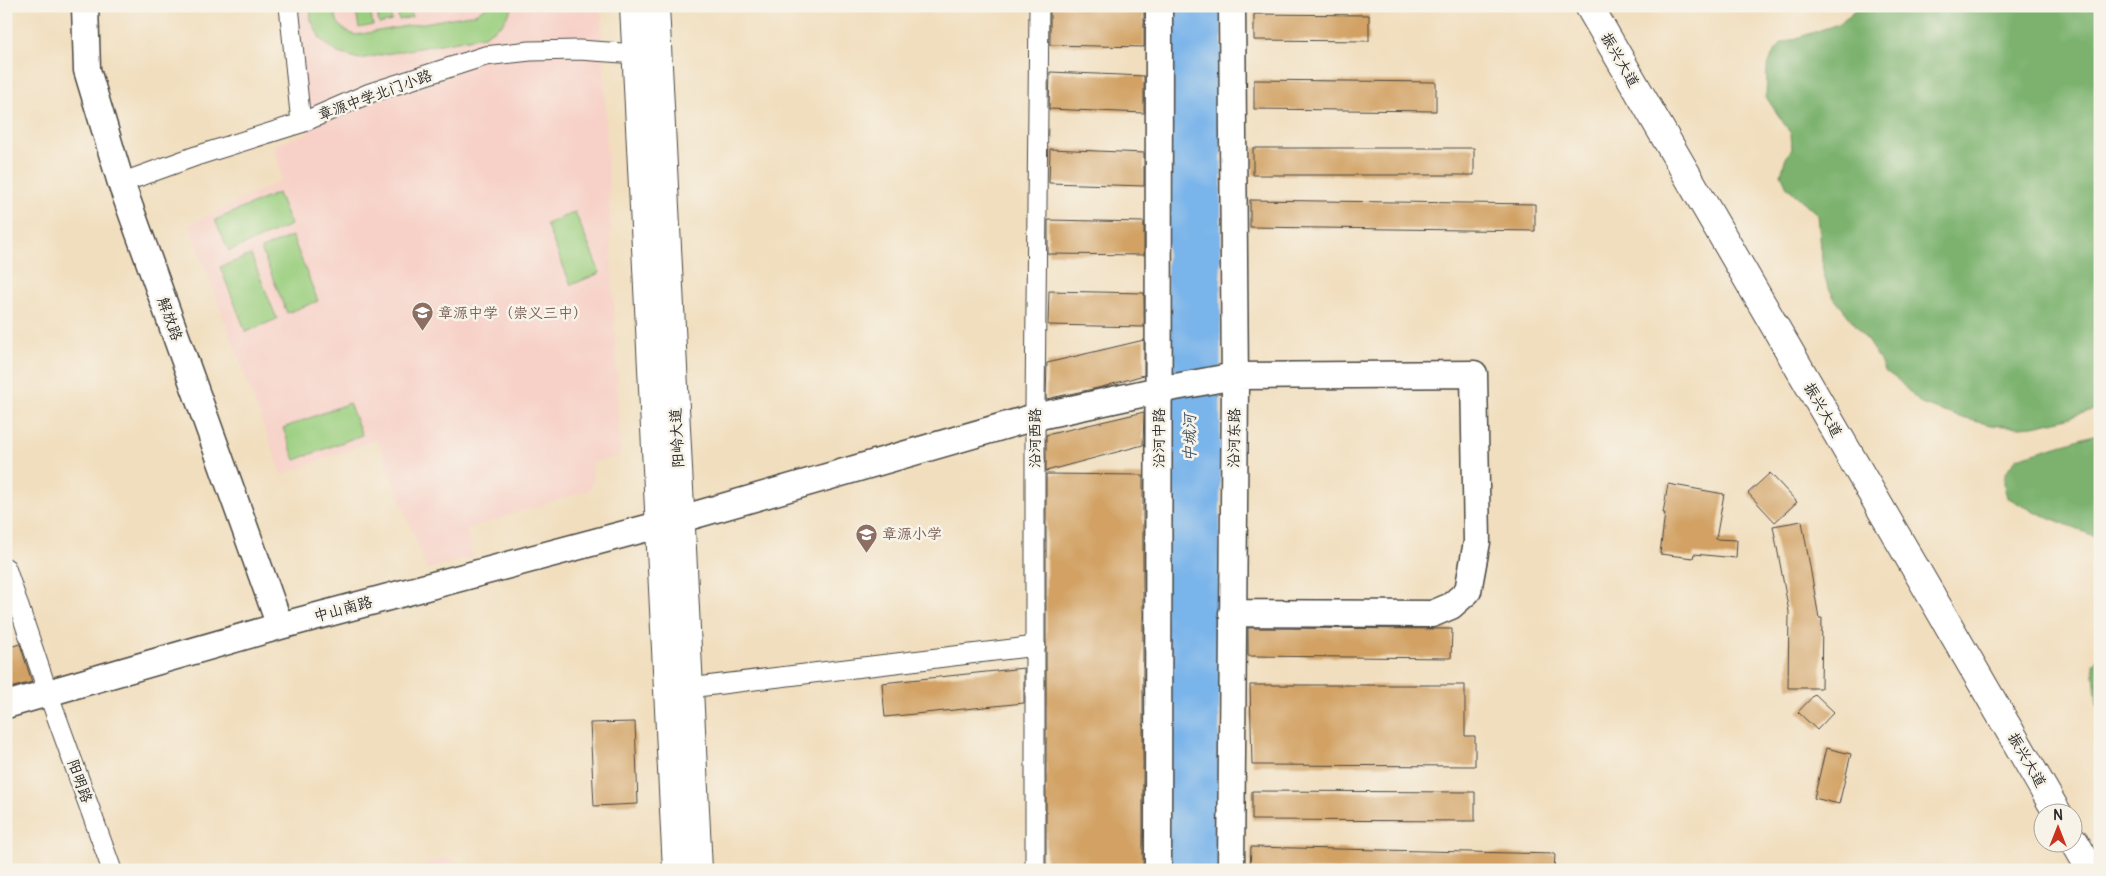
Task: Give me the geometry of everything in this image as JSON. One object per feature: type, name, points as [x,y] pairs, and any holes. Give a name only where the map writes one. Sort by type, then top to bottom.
[{"type":"main road","name":"阳岭大道","points":[[634,6],[670,522],[690,688],[698,870]]},
{"type":"main road","name":"阳岭大道","points":[[655,6],[670,522],[677,870]]},
{"type":"main road","name":"振兴大道","points":[[1576,6],[2039,804]]},
{"type":"main road","name":"振兴大道","points":[[1589,6],[2052,804]]},
{"type":"main road","points":[[2068,854],[2077,870]]},
{"type":"main road","points":[[2082,854],[2091,870]]},
{"type":"street","name":"解放路","points":[[85,6],[87,70],[121,184],[280,626]]},
{"type":"street","points":[[289,6],[302,122]]},
{"type":"street","name":"沿河西路","points":[[1035,870],[1035,418],[1039,6]]},
{"type":"street","name":"沿河中路","points":[[1158,870],[1167,388],[1159,6]]},
{"type":"street","name":"沿河东路","points":[[1230,870],[1232,613],[1224,378],[1232,6]]},
{"type":"street","name":"章源中学北门小路","points":[[121,184],[196,156],[302,122],[370,93],[485,56],[530,51],[579,50],[636,54]]},
{"type":"street","name":"中山南路","points":[[6,705],[280,626],[670,522],[1035,418],[1167,388],[1224,378],[1474,374],[1477,542],[1468,591],[1451,606],[1432,614],[1232,613]]},
{"type":"street","name":"阳明路","points":[[6,568],[48,693],[112,870]]},
{"type":"street","points":[[690,688],[1036,646]]},
{"type":"shaded area","name":"章源中学（崇义三中）","points":[[294,6],[601,6],[620,456],[593,462],[591,489],[467,529],[473,557],[427,569],[377,439],[282,475],[189,225],[282,180],[275,145],[307,133]]},
{"type":"shaded area","points":[[445,857],[475,870],[413,870]]},
{"type":"green space","points":[[310,6],[335,6],[337,21],[347,31],[356,35],[475,14],[488,6],[514,6],[502,24],[484,36],[359,59],[338,53],[321,40],[311,20]]},
{"type":"green space","points":[[355,6],[369,6],[373,25],[359,28]]},
{"type":"green space","points":[[376,6],[389,6],[392,21],[379,24]]},
{"type":"green space","points":[[396,6],[410,6],[412,17],[399,20]]},
{"type":"green space","points":[[1857,6],[2100,6],[2100,408],[2061,420],[2020,427],[1991,425],[1962,418],[1921,404],[1898,380],[1884,370],[1862,333],[1834,298],[1823,271],[1818,215],[1787,187],[1781,174],[1785,160],[1792,148],[1791,134],[1766,97],[1767,69],[1772,55],[1782,43],[1838,24],[1850,16]]},
{"type":"green space","points":[[278,193],[291,225],[229,251],[215,220]]},
{"type":"green space","points":[[575,212],[600,273],[571,285],[546,224]]},
{"type":"green space","points":[[292,236],[318,301],[287,313],[261,249]]},
{"type":"green space","points":[[251,255],[277,319],[246,332],[220,267]]},
{"type":"green space","points":[[349,403],[362,435],[295,460],[283,428]]},
{"type":"green space","points":[[2100,433],[2100,539],[2029,509],[2007,497],[2004,485],[2005,476],[2009,467],[2017,458]]},
{"type":"green space","points":[[2100,655],[2100,709],[2097,705],[2093,664]]},
{"type":"building","points":[[1050,6],[1144,8],[1144,47],[1050,45]]},
{"type":"building","points":[[1254,14],[1369,15],[1369,41],[1254,40]]},
{"type":"building","points":[[1050,72],[1144,76],[1144,113],[1049,109]]},
{"type":"building","points":[[1254,80],[1436,82],[1436,111],[1254,109]]},
{"type":"building","points":[[1253,148],[1474,148],[1474,175],[1253,175]]},
{"type":"building","points":[[1050,149],[1144,153],[1144,186],[1049,183]]},
{"type":"building","points":[[1250,200],[1535,204],[1535,231],[1250,227]]},
{"type":"building","points":[[1048,220],[1144,222],[1144,255],[1048,254]]},
{"type":"building","points":[[1049,291],[1144,293],[1144,327],[1048,325]]},
{"type":"building","points":[[1144,340],[1144,375],[1102,387],[1046,399],[1047,363]]},
{"type":"building","points":[[1144,412],[1143,445],[1046,471],[1046,435]]},
{"type":"building","points":[[1770,473],[1797,502],[1775,522],[1748,493]]},
{"type":"building","points":[[1046,474],[1143,475],[1143,870],[1046,870]]},
{"type":"building","points":[[1668,484],[1724,494],[1716,539],[1737,540],[1736,558],[1694,554],[1693,558],[1660,554],[1665,513],[1663,513]]},
{"type":"building","points":[[1802,521],[1819,618],[1822,618],[1821,688],[1788,688],[1789,612],[1773,526]]},
{"type":"building","points":[[1248,628],[1452,629],[1451,658],[1248,656]]},
{"type":"building","points":[[20,644],[32,682],[6,689],[6,648]]},
{"type":"building","points":[[1024,668],[1024,703],[885,717],[882,683]]},
{"type":"building","points":[[1250,685],[1465,685],[1465,736],[1475,736],[1475,766],[1252,765]]},
{"type":"building","points":[[1815,694],[1834,712],[1817,730],[1798,712]]},
{"type":"building","points":[[635,722],[638,804],[594,806],[590,723]]},
{"type":"building","points":[[1826,748],[1851,754],[1839,804],[1814,798]]},
{"type":"building","points":[[1252,791],[1475,792],[1475,821],[1252,820]]},
{"type":"building","points":[[1251,847],[1555,854],[1554,870],[1250,870]]},
{"type":"waterway","name":"中城河","points":[[1179,870],[1183,6]]},
{"type":"waterway","name":"中城河","points":[[1204,870],[1207,6]]},
{"type":"place","name":"章源中学（崇义三中）","points":[[422,332]]},
{"type":"place","name":"章源小学","points":[[866,553]]}]
